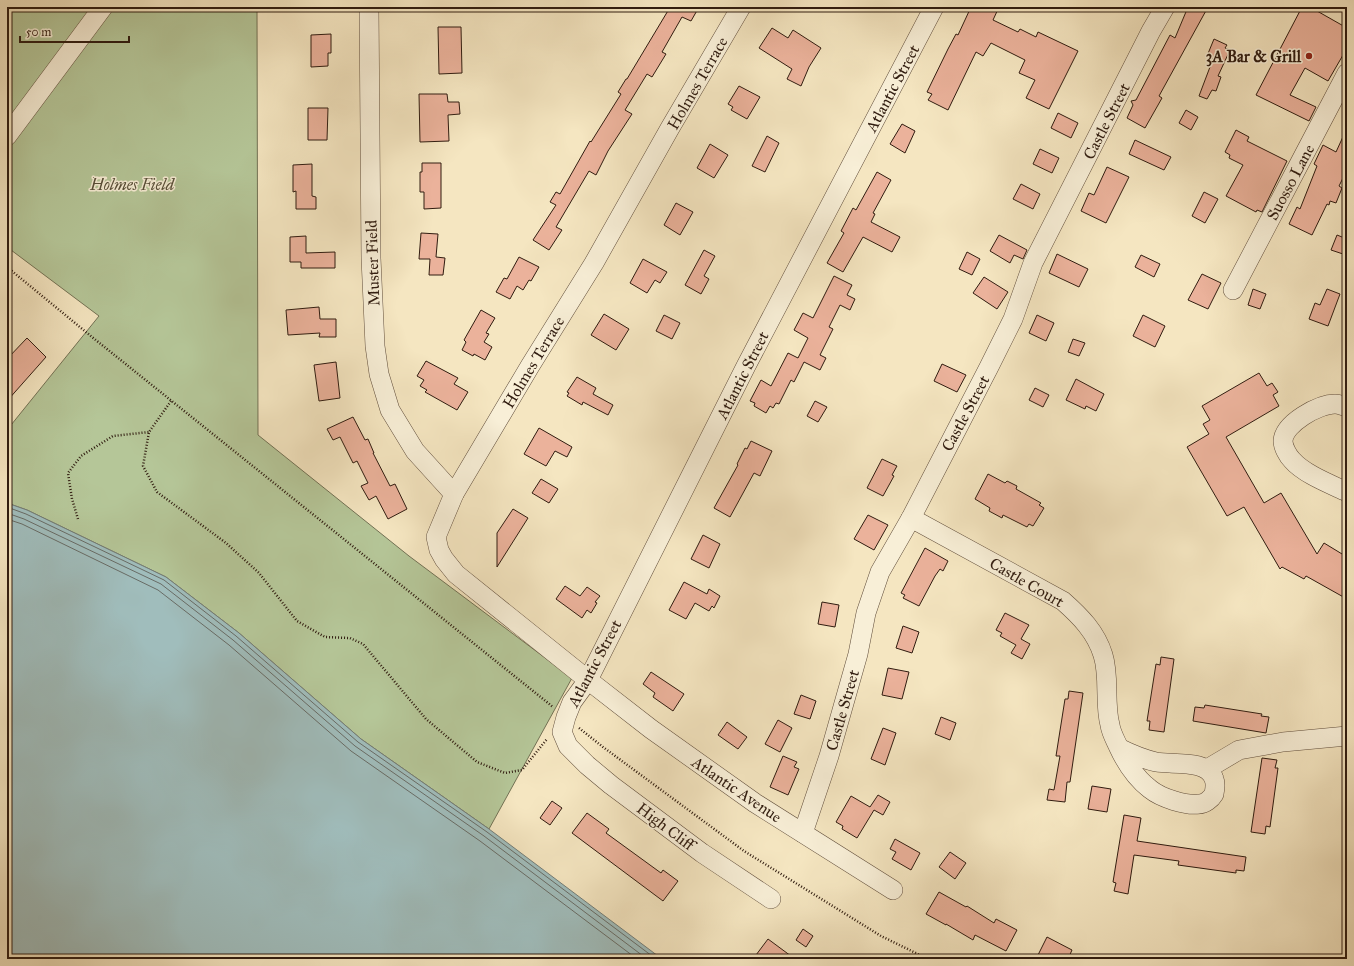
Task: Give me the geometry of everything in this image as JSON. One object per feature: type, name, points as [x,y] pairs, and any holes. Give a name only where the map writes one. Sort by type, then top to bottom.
[{"type":"street","points":[[7,136],[103,7]]},
{"type":"street","name":"Muster Field","points":[[369,7],[371,258],[375,346],[379,374],[390,410],[415,451],[454,494]]},
{"type":"street","name":"Holmes Terrace","points":[[588,680],[456,574],[438,550],[436,537],[454,494],[530,366],[594,263],[670,128],[741,7]]},
{"type":"street","name":"Atlantic Street","points":[[568,746],[562,732],[572,702],[588,680],[746,366],[934,7]]},
{"type":"street","name":"Castle Street","points":[[803,833],[829,756],[858,654],[866,613],[880,572],[911,518],[1013,319],[1033,264],[1104,127],[1151,31],[1165,7]]},
{"type":"street","name":"Suosso Lane","points":[[1232,290],[1347,73]]},
{"type":"street","points":[[1347,407],[1335,404],[1323,406],[1312,411],[1296,420],[1286,432],[1283,441],[1291,459],[1300,468],[1347,492]]},
{"type":"street","name":"Castle Court","points":[[911,518],[1063,601],[1081,618],[1094,634],[1103,655],[1107,681],[1110,725],[1119,748],[1122,755],[1136,774],[1151,790],[1172,800],[1188,804],[1200,804],[1212,798],[1215,788],[1212,774],[1207,769]]},
{"type":"street","name":"Atlantic Avenue","points":[[588,680],[651,729],[750,799],[893,890]]},
{"type":"street","points":[[1119,748],[1138,757],[1157,762],[1182,763],[1207,769],[1239,750],[1283,742],[1347,736]]},
{"type":"street","name":"High Cliff","points":[[568,746],[587,765],[611,785],[702,853],[771,899]]},
{"type":"path","points":[[7,267],[171,401],[603,747],[744,851],[880,936],[928,959]]},
{"type":"path","points":[[171,401],[149,432],[142,466],[157,492],[226,543],[259,573],[297,620],[325,637],[350,638],[363,644],[426,719],[477,762],[505,773],[522,770],[566,717]]},
{"type":"path","points":[[78,519],[72,499],[68,473],[81,456],[113,436],[149,432]]},
{"type":"green space","name":"Holmes Field","points":[[7,7],[257,7],[258,435],[409,556],[572,678],[489,829],[361,739],[239,633],[166,577],[27,510],[7,503],[7,430],[99,316],[7,247]]},
{"type":"water","points":[[7,503],[27,510],[166,577],[239,633],[361,739],[489,829],[662,959],[7,959]]},
{"type":"building","points":[[664,7],[699,7],[691,21],[682,17],[662,52],[666,54],[652,77],[647,74],[625,110],[632,114],[608,151],[596,175],[589,171],[556,227],[562,230],[549,250],[533,240],[556,205],[550,202],[556,192],[560,194],[590,141],[591,142],[621,94],[618,92],[669,9]]},
{"type":"building","points":[[971,7],[999,7],[993,20],[1018,32],[1020,29],[1036,37],[1038,32],[1078,51],[1049,109],[1026,98],[1035,80],[1019,73],[1025,60],[991,43],[983,56],[976,52],[948,110],[928,100],[932,94],[927,92],[956,34],[958,35]]},
{"type":"building","points":[[1188,7],[1208,7],[1159,96],[1162,98],[1145,128],[1127,118],[1133,105],[1131,101],[1136,100],[1170,35],[1175,38]]},
{"type":"building","name":"3A Bar & Grill","points":[[1302,7],[1310,7],[1347,28],[1347,58],[1343,55],[1328,81],[1305,68],[1290,95],[1316,107],[1309,121],[1256,95]]},
{"type":"building","points":[[438,27],[461,27],[462,73],[439,74]]},
{"type":"building","points":[[772,28],[788,38],[793,30],[821,48],[809,67],[801,86],[787,79],[792,69],[759,48]]},
{"type":"building","points":[[331,34],[331,53],[328,53],[328,66],[311,67],[311,35]]},
{"type":"building","points":[[1214,39],[1227,45],[1225,48],[1230,50],[1218,76],[1221,77],[1216,91],[1212,90],[1207,99],[1199,96],[1213,59],[1207,56]]},
{"type":"building","points":[[739,86],[760,97],[747,119],[731,110],[733,107],[728,104]]},
{"type":"building","points":[[419,94],[447,94],[448,102],[459,102],[460,114],[448,115],[449,141],[420,142]]},
{"type":"building","points":[[308,108],[328,108],[327,140],[308,140]]},
{"type":"building","points":[[1186,110],[1198,117],[1191,130],[1179,123]]},
{"type":"building","points":[[1058,113],[1078,123],[1071,138],[1051,128]]},
{"type":"building","points":[[902,124],[915,131],[905,153],[890,144]]},
{"type":"building","points":[[1347,128],[1347,170],[1339,186],[1342,188],[1336,203],[1330,201],[1329,205],[1327,204],[1312,235],[1289,224],[1297,207],[1300,209],[1317,166],[1314,164],[1323,145],[1336,152]]},
{"type":"building","points":[[1236,130],[1249,137],[1247,141],[1287,161],[1262,212],[1257,210],[1256,212],[1226,196],[1243,165],[1229,158],[1230,155],[1225,152]]},
{"type":"building","points":[[767,136],[779,143],[765,172],[752,166]]},
{"type":"building","points":[[1135,140],[1171,157],[1164,170],[1129,154]]},
{"type":"building","points":[[710,144],[728,155],[714,178],[697,168]]},
{"type":"building","points":[[1040,149],[1059,158],[1052,173],[1033,164]]},
{"type":"building","points":[[422,163],[441,163],[441,208],[424,209],[424,192],[420,192],[420,172],[422,172]]},
{"type":"building","points":[[312,164],[312,196],[316,197],[316,209],[296,209],[296,191],[293,192],[293,165]]},
{"type":"building","points":[[1107,167],[1129,177],[1106,223],[1081,211],[1089,193],[1094,195]]},
{"type":"building","points":[[877,172],[891,180],[873,213],[875,214],[871,222],[900,237],[892,252],[863,237],[843,272],[827,263],[844,233],[841,231],[853,208],[856,210]]},
{"type":"building","points":[[1021,184],[1040,194],[1033,209],[1013,199]]},
{"type":"building","points":[[1204,192],[1218,199],[1205,223],[1192,216]]},
{"type":"building","points":[[676,203],[693,212],[680,235],[664,225]]},
{"type":"building","points":[[421,233],[438,234],[436,257],[445,258],[443,275],[429,275],[430,259],[419,259]]},
{"type":"building","points":[[999,235],[1027,250],[1023,259],[1014,255],[1010,263],[990,251]]},
{"type":"building","points":[[1337,235],[1347,239],[1343,254],[1331,250]]},
{"type":"building","points":[[306,236],[306,253],[335,252],[335,268],[301,268],[301,262],[290,262],[290,237]]},
{"type":"building","points":[[704,250],[715,256],[704,276],[709,279],[701,294],[685,285]]},
{"type":"building","points":[[967,252],[980,259],[972,275],[959,269]]},
{"type":"building","points":[[1057,254],[1088,269],[1079,287],[1049,273]]},
{"type":"building","points":[[1141,255],[1160,264],[1154,277],[1135,267]]},
{"type":"building","points":[[519,257],[539,267],[531,281],[529,280],[523,290],[517,286],[510,299],[496,292],[504,278],[507,279]]},
{"type":"building","points":[[643,259],[667,272],[660,283],[655,280],[647,293],[630,283]]},
{"type":"building","points":[[1202,274],[1221,283],[1208,309],[1188,300]]},
{"type":"building","points":[[834,276],[852,285],[847,295],[855,299],[850,310],[840,305],[829,327],[833,329],[820,355],[826,358],[820,370],[804,362],[794,382],[791,380],[779,404],[776,403],[773,408],[770,406],[766,413],[754,406],[755,403],[750,401],[761,380],[771,386],[788,353],[798,358],[808,338],[794,330],[803,313],[813,318]]},
{"type":"building","points":[[984,277],[1008,292],[997,309],[973,293]]},
{"type":"building","points":[[1253,289],[1266,294],[1260,309],[1248,305]]},
{"type":"building","points":[[1327,289],[1340,294],[1328,326],[1309,319],[1315,303],[1320,305]]},
{"type":"building","points":[[319,307],[320,319],[336,319],[336,337],[319,337],[320,333],[288,335],[286,310]]},
{"type":"building","points":[[481,310],[495,318],[486,333],[489,334],[484,342],[492,347],[485,360],[462,350],[466,342],[464,340]]},
{"type":"building","points":[[604,314],[629,329],[616,350],[591,335]]},
{"type":"building","points":[[664,315],[680,323],[672,339],[656,331]]},
{"type":"building","points":[[1037,315],[1054,323],[1046,341],[1029,333]]},
{"type":"building","points":[[1143,315],[1165,326],[1155,347],[1133,336]]},
{"type":"building","points":[[27,338],[46,357],[7,401],[7,359]]},
{"type":"building","points":[[1073,339],[1085,343],[1079,356],[1068,352]]},
{"type":"building","points":[[426,361],[458,378],[454,384],[468,392],[457,410],[425,392],[427,390],[420,386],[424,380],[417,376]]},
{"type":"building","points":[[336,362],[340,398],[319,401],[314,365]]},
{"type":"building","points":[[942,364],[966,375],[957,392],[934,381]]},
{"type":"building","points":[[1259,373],[1267,386],[1272,383],[1278,392],[1273,395],[1279,406],[1226,437],[1264,503],[1281,493],[1317,554],[1324,543],[1347,557],[1347,599],[1306,576],[1304,579],[1282,567],[1280,569],[1244,507],[1227,516],[1187,447],[1209,434],[1203,424],[1210,420],[1202,406]]},
{"type":"building","points":[[577,377],[596,388],[593,394],[613,405],[608,415],[583,402],[582,405],[567,396],[569,393],[567,392]]},
{"type":"building","points":[[1076,379],[1104,394],[1096,411],[1086,406],[1085,409],[1066,400]]},
{"type":"building","points":[[1035,388],[1049,395],[1043,407],[1029,400]]},
{"type":"building","points":[[815,401],[827,407],[818,422],[807,416]]},
{"type":"building","points":[[353,417],[365,440],[368,439],[373,453],[390,486],[395,484],[407,509],[388,519],[376,496],[369,500],[361,486],[368,483],[357,461],[353,463],[340,437],[333,440],[327,429]]},
{"type":"building","points":[[539,428],[572,447],[567,457],[555,451],[546,466],[524,454]]},
{"type":"building","points":[[751,441],[772,451],[760,476],[754,473],[730,517],[714,508],[738,465],[737,464],[745,448],[747,449]]},
{"type":"building","points":[[882,459],[897,466],[892,475],[894,476],[883,496],[867,488]]},
{"type":"building","points":[[988,474],[1005,483],[1007,481],[1017,486],[1016,489],[1041,503],[1039,505],[1044,508],[1033,526],[1029,524],[1027,527],[1003,515],[1002,518],[989,511],[990,508],[975,499]]},
{"type":"building","points":[[541,479],[558,489],[549,503],[532,493]]},
{"type":"building","points":[[513,509],[528,518],[497,567],[497,533]]},
{"type":"building","points":[[868,515],[888,525],[874,550],[854,539]]},
{"type":"building","points":[[703,535],[720,544],[709,568],[691,559]]},
{"type":"building","points":[[925,548],[948,561],[943,571],[940,569],[935,576],[919,606],[903,598],[905,595],[901,593]]},
{"type":"building","points":[[684,582],[707,594],[709,589],[720,596],[714,608],[712,606],[709,611],[695,603],[686,619],[669,610]]},
{"type":"building","points":[[565,586],[580,596],[587,587],[600,596],[595,602],[597,603],[591,613],[587,610],[582,618],[556,599]]},
{"type":"building","points":[[822,602],[839,605],[835,627],[818,624]]},
{"type":"building","points":[[1005,613],[1029,625],[1021,639],[1030,644],[1022,659],[1011,653],[1016,645],[1000,636],[1002,633],[996,630]]},
{"type":"building","points":[[903,626],[919,632],[912,653],[896,648]]},
{"type":"building","points":[[1161,657],[1174,659],[1164,732],[1149,730],[1150,721],[1147,721],[1156,664],[1160,665]]},
{"type":"building","points":[[888,668],[909,672],[902,699],[882,695]]},
{"type":"building","points":[[651,672],[684,694],[673,711],[653,697],[655,693],[643,684]]},
{"type":"building","points":[[1069,691],[1083,693],[1070,782],[1067,782],[1065,802],[1047,800],[1049,789],[1054,790],[1060,756],[1056,756],[1065,699],[1068,699]]},
{"type":"building","points":[[801,695],[816,701],[810,719],[794,714]]},
{"type":"building","points":[[1205,705],[1262,714],[1261,716],[1269,717],[1266,733],[1193,721],[1195,707],[1204,708]]},
{"type":"building","points":[[941,717],[956,723],[950,740],[935,734]]},
{"type":"building","points":[[778,720],[792,728],[780,752],[765,744]]},
{"type":"building","points":[[727,722],[747,737],[738,749],[718,735]]},
{"type":"building","points":[[883,728],[896,733],[885,765],[871,759]]},
{"type":"building","points":[[783,756],[797,762],[794,767],[799,769],[788,795],[770,787]]},
{"type":"building","points":[[1262,758],[1277,760],[1275,768],[1278,768],[1270,827],[1266,826],[1265,834],[1251,832]]},
{"type":"building","points":[[1092,786],[1111,789],[1107,812],[1088,809]]},
{"type":"building","points":[[878,795],[890,802],[883,815],[874,810],[857,838],[842,829],[843,826],[836,822],[851,796],[870,807]]},
{"type":"building","points":[[552,801],[562,808],[550,825],[540,818]]},
{"type":"building","points":[[587,813],[609,829],[606,833],[661,873],[663,870],[678,881],[663,901],[572,833]]},
{"type":"building","points":[[1124,815],[1141,818],[1137,841],[1246,857],[1244,871],[1236,870],[1236,873],[1178,865],[1179,861],[1134,855],[1128,894],[1114,891],[1116,883],[1113,882]]},
{"type":"building","points":[[895,839],[920,853],[911,870],[892,859],[896,852],[890,849]]},
{"type":"building","points":[[950,852],[966,863],[955,879],[939,867]]},
{"type":"building","points":[[939,892],[966,907],[967,906],[994,923],[996,919],[1017,930],[1006,951],[975,935],[973,940],[926,914]]},
{"type":"building","points":[[803,929],[813,936],[806,947],[796,940]]},
{"type":"building","points":[[1047,937],[1072,950],[1068,959],[1036,959]]},
{"type":"building","points":[[768,939],[795,959],[753,959]]},
{"type":"place","name":"3A Bar & Grill","points":[[1309,56]]}]
